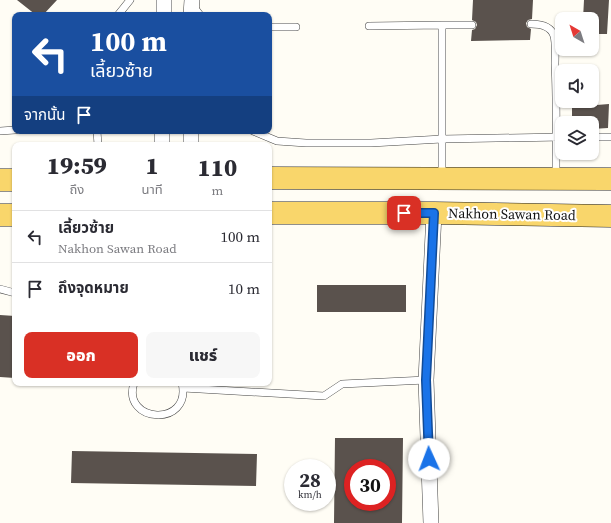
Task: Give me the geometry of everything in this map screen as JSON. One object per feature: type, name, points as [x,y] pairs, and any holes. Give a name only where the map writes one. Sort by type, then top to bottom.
[{"type":"main road","points":[[272,178],[611,179]]},
{"type":"main road","points":[[0,180],[12,180]]},
{"type":"main road","name":"Nakhon Sawan Road","points":[[272,213],[434,213],[611,216]]},
{"type":"main road","points":[[0,215],[12,215]]},
{"type":"street","points":[[164,0],[164,12]]},
{"type":"street","points":[[431,523],[426,380],[434,213]]},
{"type":"lane","points":[[120,12],[130,0]]},
{"type":"lane","points":[[531,24],[545,26],[554,36],[558,116]]},
{"type":"lane","points":[[442,25],[442,179]]},
{"type":"lane","points":[[369,26],[472,25]]},
{"type":"lane","points":[[272,27],[296,27]]},
{"type":"lane","points":[[0,131],[12,130]]},
{"type":"lane","points":[[260,134],[277,141],[306,144],[371,143],[442,139],[555,137]]},
{"type":"lane","points":[[599,137],[611,137]]},
{"type":"lane","points":[[556,179],[557,160]]},
{"type":"lane","points":[[0,289],[12,292]]},
{"type":"lane","points":[[132,386],[133,396],[136,403],[142,410],[157,416],[173,411],[179,405],[182,397],[182,386],[324,396],[342,384],[426,380]]},
{"type":"building","points":[[17,0],[57,0],[46,12],[32,12]]},
{"type":"building","points":[[473,0],[533,0],[532,19],[528,20],[526,23],[527,27],[531,29],[530,40],[471,41],[472,30],[475,29],[477,25],[476,22],[472,20]]},
{"type":"building","points":[[584,0],[609,0],[607,34],[599,34],[599,12],[583,12]]},
{"type":"building","points":[[609,104],[608,128],[599,129],[599,116],[572,116],[572,108],[599,108],[599,105]]},
{"type":"building","points":[[317,285],[406,285],[406,312],[317,312]]},
{"type":"building","points":[[0,315],[12,316],[12,378],[0,377]]},
{"type":"building","points":[[335,438],[403,438],[402,523],[334,523],[334,511],[336,511]]},
{"type":"building","points":[[72,451],[257,454],[256,486],[71,483]]},
{"type":"route","points":[[404,213],[434,213],[426,380],[429,459]]}]
